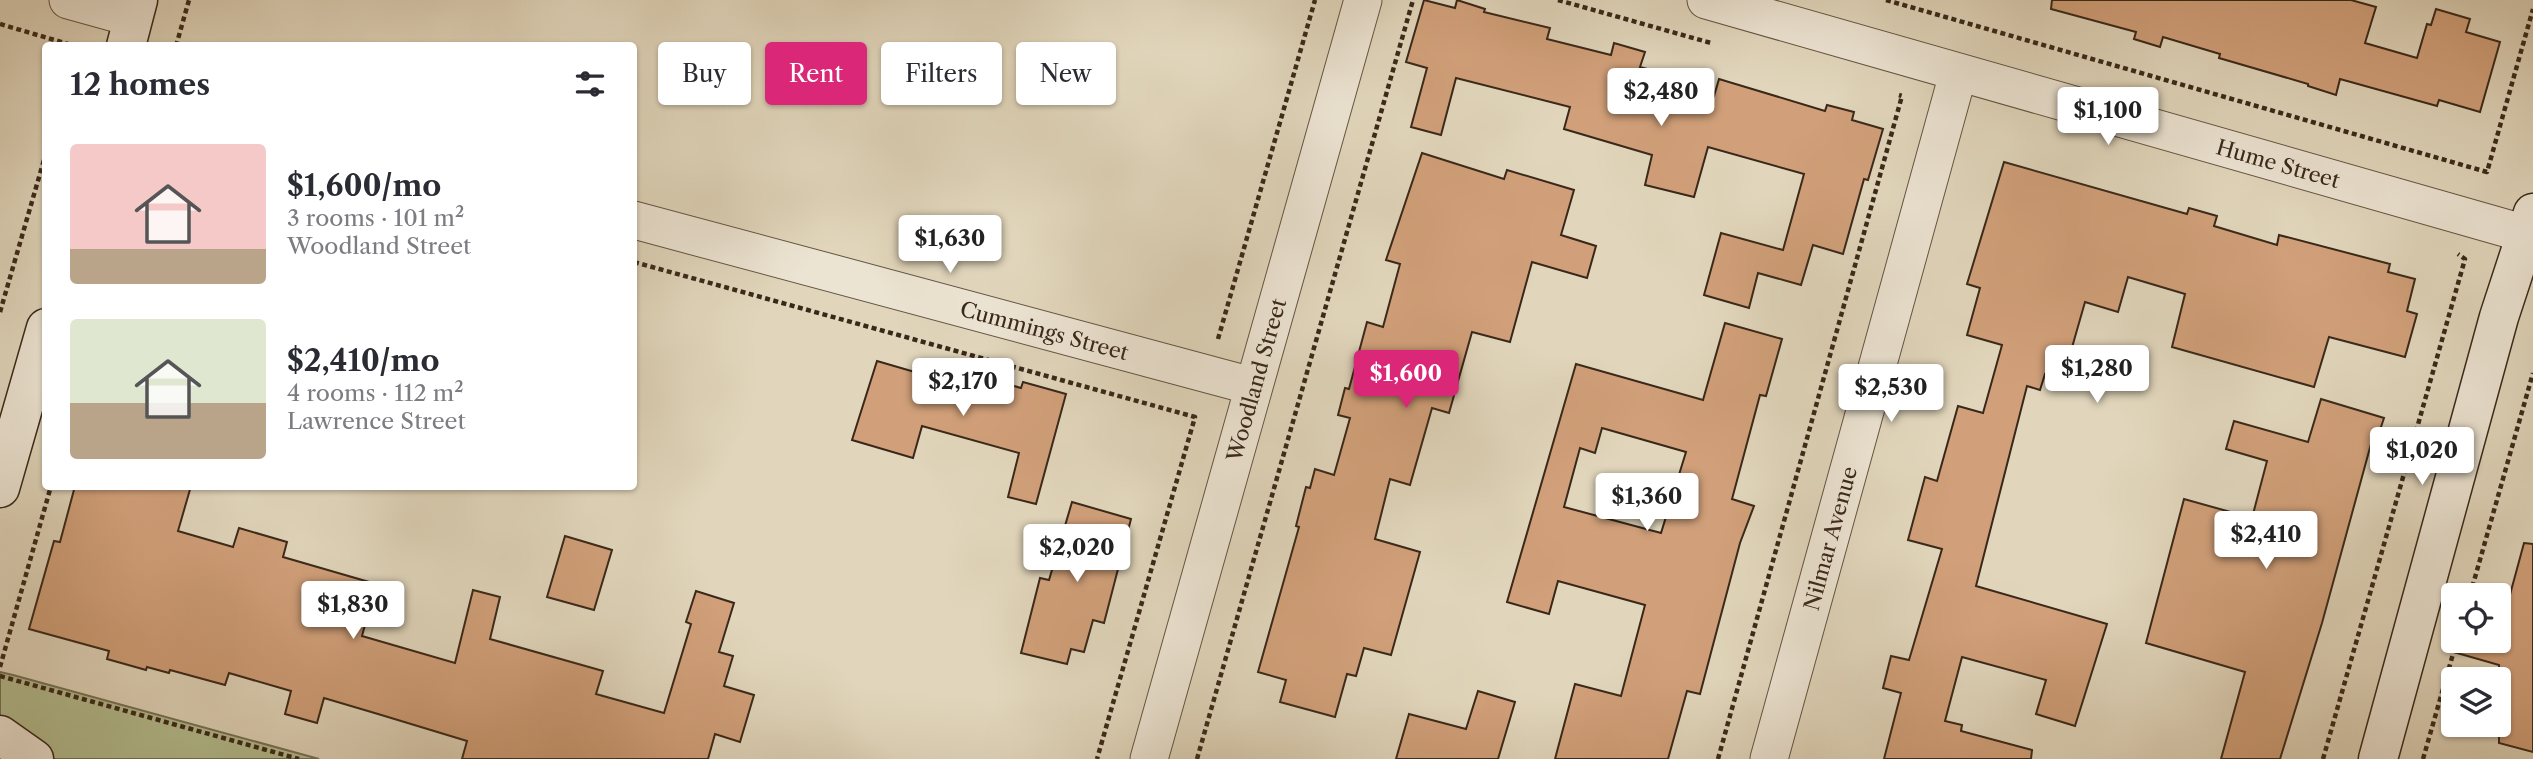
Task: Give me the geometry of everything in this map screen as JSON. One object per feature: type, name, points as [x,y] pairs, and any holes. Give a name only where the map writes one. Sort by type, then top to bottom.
[{"type":"main road","points":[[2378,759],[2499,317],[2530,223]]},
{"type":"main road","points":[[0,488],[42,342]]},
{"type":"main road","points":[[0,736],[34,759]]},
{"type":"street","points":[[68,0],[132,21]]},
{"type":"street","name":"Woodland Street","points":[[1149,759],[1363,0]]},
{"type":"street","name":"Hume Street","points":[[1706,0],[1958,74],[2530,223]]},
{"type":"street","name":"Nilmar Avenue","points":[[1769,759],[1958,74]]},
{"type":"street","name":"Cummings Street","points":[[637,221],[1252,386]]},
{"type":"path","points":[[177,42],[189,0]]},
{"type":"path","points":[[1097,759],[1315,0]]},
{"type":"path","points":[[1197,759],[1413,0]]},
{"type":"path","points":[[1558,0],[1717,44]]},
{"type":"path","points":[[1886,0],[2487,172],[2533,9]]},
{"type":"path","points":[[0,24],[61,42]]},
{"type":"path","points":[[1718,759],[1902,96],[1889,92]]},
{"type":"path","points":[[0,312],[42,167]]},
{"type":"path","points":[[2323,759],[2465,259]]},
{"type":"path","points":[[637,263],[1195,417]]},
{"type":"path","points":[[2473,583],[2533,373]]},
{"type":"path","points":[[0,667],[50,490]]},
{"type":"path","points":[[2423,759],[2453,653]]},
{"type":"path","points":[[0,676],[299,759]]},
{"type":"green space","points":[[0,672],[13,675],[319,759],[0,759]]},
{"type":"building","points":[[1424,0],[1455,8],[1457,0],[1485,9],[1484,12],[1550,28],[1547,39],[1611,55],[1614,43],[1645,52],[1640,67],[1665,74],[1663,81],[1714,96],[1719,79],[1825,111],[1827,105],[1854,112],[1852,120],[1883,129],[1868,180],[1864,179],[1843,254],[1813,245],[1801,285],[1758,273],[1749,308],[1704,295],[1721,233],[1783,250],[1804,174],[1708,147],[1694,197],[1645,185],[1652,155],[1564,129],[1570,107],[1456,78],[1441,135],[1411,127],[1427,68],[1406,62]]},
{"type":"building","points":[[2052,0],[2351,0],[2376,7],[2365,43],[2417,58],[2427,24],[2431,25],[2436,9],[2470,19],[2466,32],[2500,42],[2480,112],[2439,100],[2437,106],[2340,79],[2336,95],[2219,58],[2220,54],[2163,37],[2160,47],[2134,39],[2136,32],[2051,9]]},
{"type":"building","points":[[1422,153],[1504,179],[1507,170],[1574,190],[1561,235],[1596,246],[1587,278],[1532,262],[1510,342],[1472,332],[1449,413],[1432,408],[1410,485],[1390,479],[1375,539],[1420,552],[1391,655],[1364,648],[1356,676],[1347,674],[1335,717],[1280,702],[1286,680],[1258,672],[1299,527],[1296,526],[1306,487],[1310,488],[1315,469],[1334,475],[1350,418],[1338,415],[1345,388],[1349,389],[1367,322],[1383,327],[1400,264],[1386,260]]},
{"type":"building","points":[[2004,162],[2187,214],[2189,208],[2217,216],[2214,226],[2277,245],[2279,235],[2390,264],[2388,272],[2415,279],[2407,311],[2417,314],[2405,357],[2329,337],[2314,387],[2172,347],[2185,294],[2128,277],[2118,312],[2085,302],[2063,379],[2045,374],[2040,390],[2027,386],[1976,586],[2107,624],[2075,726],[2036,714],[2046,680],[1962,657],[1945,721],[1962,725],[1961,731],[2032,750],[2031,759],[1884,759],[1901,693],[1883,688],[1891,656],[1909,660],[1942,549],[1908,540],[1925,477],[1937,481],[1958,406],[1983,413],[2002,345],[1967,335],[1980,288],[1967,284]]},
{"type":"building","points":[[1725,323],[1782,339],[1766,396],[1760,395],[1732,499],[1754,506],[1740,543],[1700,694],[1687,691],[1668,759],[1555,759],[1575,684],[1621,696],[1645,605],[1558,581],[1549,614],[1507,602],[1576,364],[1703,400]],"holes":[[[1602,428],[1686,452],[1661,533],[1564,507],[1580,448],[1595,453]]]},
{"type":"building","points":[[877,361],[949,382],[953,369],[1021,388],[1023,382],[1066,394],[1036,504],[1008,497],[1019,453],[922,426],[913,458],[852,440]]},
{"type":"building","points":[[2321,399],[2384,418],[2375,445],[2371,444],[2322,623],[2280,759],[2221,759],[2245,672],[2146,643],[2184,499],[2252,518],[2267,461],[2226,449],[2234,421],[2308,442]]},
{"type":"building","points":[[74,490],[190,490],[178,531],[233,547],[239,528],[287,542],[283,557],[376,584],[362,636],[455,663],[473,590],[500,597],[490,639],[603,671],[596,694],[664,713],[691,624],[686,622],[696,591],[734,603],[719,652],[733,656],[724,686],[754,695],[740,742],[715,734],[708,759],[462,759],[467,741],[378,714],[324,698],[317,723],[285,714],[291,691],[229,673],[225,685],[170,670],[169,673],[147,667],[146,670],[107,659],[109,651],[29,629],[54,541],[60,542]]},
{"type":"building","points":[[1072,502],[1131,519],[1104,623],[1093,620],[1084,652],[1071,649],[1067,664],[1021,653],[1040,578],[1049,580]]},
{"type":"building","points":[[565,536],[612,550],[594,610],[547,597]]},
{"type":"building","points":[[2524,543],[2533,544],[2533,752],[2499,743],[2499,737],[2511,737],[2511,667],[2499,667],[2457,653],[2511,653],[2511,591]]},
{"type":"building","points":[[1478,691],[1515,702],[1498,759],[1396,759],[1409,714],[1466,729]]}]
